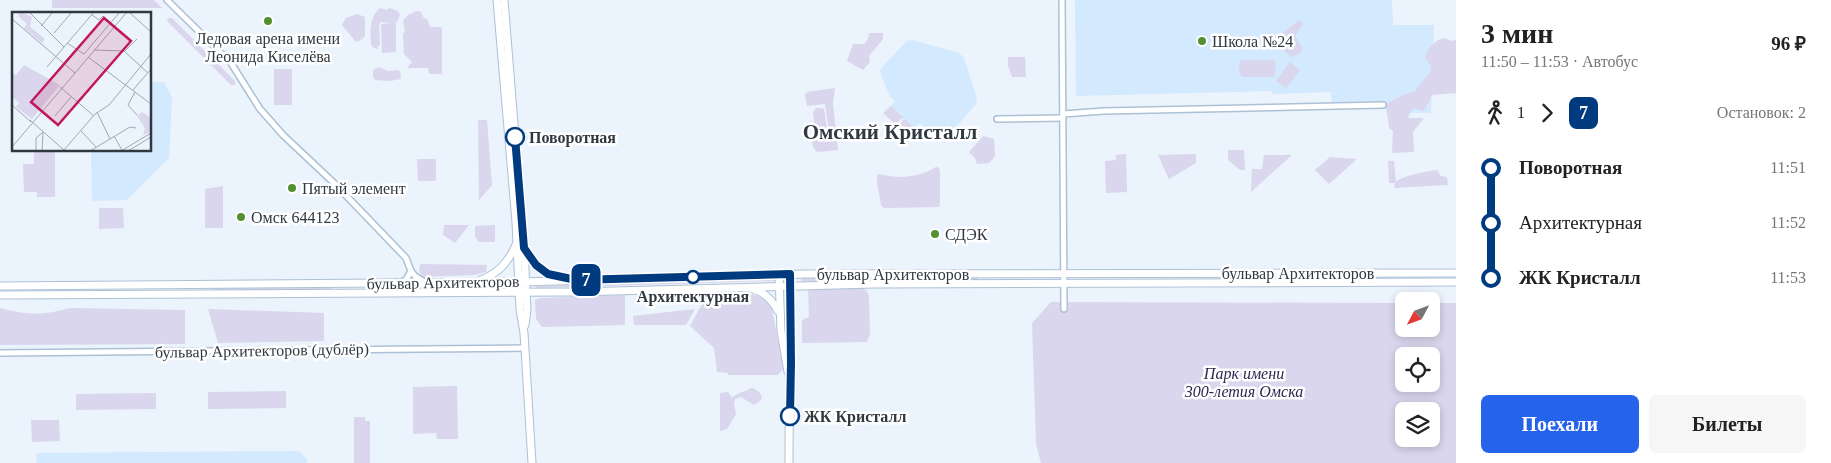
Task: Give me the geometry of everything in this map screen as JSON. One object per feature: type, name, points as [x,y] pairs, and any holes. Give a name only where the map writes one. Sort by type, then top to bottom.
[{"type":"main road","points":[[497,0],[516,244],[523,292],[520,310],[524,333],[532,463]]},
{"type":"main road","points":[[504,0],[524,248],[522,282]]},
{"type":"main road","points":[[476,282],[500,270],[508,261],[516,244]]},
{"type":"main road","points":[[524,248],[536,265],[548,274],[576,280]]},
{"type":"main road","name":"бульвар Архитекторов","points":[[0,295],[523,292],[1064,279],[1456,273]]},
{"type":"main road","points":[[779,274],[779,314],[790,377]]},
{"type":"main road","name":"бульвар Архитекторов","points":[[0,286],[522,282],[779,274],[1064,279],[1456,282]]},
{"type":"main road","points":[[789,463],[790,274]]},
{"type":"main road","points":[[743,287],[764,293],[773,303],[779,314]]},
{"type":"street","points":[[167,0],[231,64],[270,122],[358,206],[406,258],[411,270],[425,283]]},
{"type":"street","points":[[1062,0],[1064,309]]},
{"type":"street","points":[[997,119],[1063,116],[1104,111],[1383,105]]},
{"type":"street","points":[[400,283],[406,280],[411,270]]},
{"type":"street","name":"бульвар Архитекторов (дублёр)","points":[[0,353],[525,348]]},
{"type":"shaded area","name":"Школа №24","points":[[1075,0],[1392,0],[1393,25],[1434,25],[1431,113],[1386,113],[1385,101],[1332,102],[1331,92],[1273,94],[1270,91],[1076,96]]},
{"type":"shaded area","points":[[912,40],[959,53],[964,58],[977,98],[976,104],[949,135],[923,126],[920,123],[915,128],[891,106],[895,101],[890,97],[880,72],[881,68],[907,41]]},
{"type":"shaded area","points":[[151,82],[164,82],[172,97],[169,158],[127,200],[92,201],[91,151],[151,151]]},
{"type":"shaded area","points":[[299,451],[307,459],[307,463],[37,463],[36,453]]},
{"type":"green space","points":[[52,0],[154,0],[162,8],[52,8]]},
{"type":"green space","points":[[380,8],[387,10],[390,8],[398,11],[400,15],[397,22],[393,23],[396,23],[396,52],[382,53],[381,24],[392,23],[381,22],[379,24],[380,44],[377,49],[372,47],[372,20]]},
{"type":"green space","points":[[417,11],[421,12],[423,17],[428,20],[430,27],[442,28],[442,74],[429,74],[428,68],[407,68],[412,62],[404,54],[403,35],[405,30],[403,21],[408,15]]},
{"type":"green space","points":[[357,14],[365,17],[365,36],[356,42],[342,25],[346,18]]},
{"type":"green space","points":[[169,18],[172,18],[235,81],[235,85],[231,85],[168,22]]},
{"type":"green space","points":[[1300,20],[1303,24],[1295,36],[1303,49],[1299,54],[1291,57],[1282,48],[1278,40],[1282,33]]},
{"type":"green space","points":[[869,33],[883,33],[883,39],[869,56],[870,62],[863,70],[847,61],[853,44],[864,44],[868,39]]},
{"type":"green space","points":[[1444,38],[1452,41],[1456,40],[1456,93],[1432,95],[1425,109],[1422,111],[1415,108],[1411,110],[1408,118],[1424,118],[1413,132],[1414,152],[1392,153],[1393,131],[1389,128],[1386,104],[1405,94],[1414,92],[1431,71],[1431,67],[1425,57],[1428,51],[1432,45]]},
{"type":"green space","points":[[1008,57],[1025,57],[1026,77],[1012,77],[1008,66]]},
{"type":"green space","points":[[1242,60],[1274,60],[1276,63],[1275,75],[1272,77],[1242,77],[1239,68]]},
{"type":"green space","points":[[1290,62],[1300,70],[1286,88],[1276,81]]},
{"type":"green space","points":[[379,67],[388,71],[398,70],[401,79],[390,81],[375,80],[373,70]]},
{"type":"green space","points":[[274,69],[292,69],[292,105],[274,105]]},
{"type":"green space","points":[[835,88],[833,103],[838,150],[817,152],[813,147],[812,141],[830,138],[825,104],[807,106],[805,95],[807,92]]},
{"type":"green space","points":[[891,106],[915,128],[909,137],[900,128],[900,124],[904,119],[902,118],[894,123],[883,113]]},
{"type":"green space","points":[[816,108],[824,109],[827,129],[825,133],[819,134],[815,132],[813,112]]},
{"type":"green space","points":[[478,120],[487,120],[492,185],[479,200]]},
{"type":"green space","points":[[983,136],[994,139],[995,156],[989,163],[977,164],[975,158],[969,152]]},
{"type":"green space","points":[[1228,150],[1244,150],[1245,170],[1240,170],[1228,160]]},
{"type":"green space","points":[[34,151],[55,151],[55,197],[37,197],[37,192],[24,192],[23,164],[34,164]]},
{"type":"green space","points":[[1126,154],[1127,192],[1106,193],[1105,161],[1116,160],[1116,155]]},
{"type":"green space","points":[[1196,154],[1196,163],[1169,179],[1158,155]]},
{"type":"green space","points":[[1264,155],[1292,155],[1251,192],[1252,169],[1262,169]]},
{"type":"green space","points":[[1330,157],[1357,159],[1329,184],[1315,170]]},
{"type":"green space","points":[[417,159],[436,159],[436,181],[418,181]]},
{"type":"green space","points":[[1388,161],[1394,161],[1396,182],[1409,176],[1437,170],[1441,176],[1447,177],[1448,185],[1394,188],[1395,183],[1389,183]]},
{"type":"green space","points":[[936,167],[940,171],[939,207],[884,208],[881,205],[877,183],[877,176],[879,174],[894,177],[908,176],[929,171]]},
{"type":"green space","points":[[223,186],[223,228],[205,228],[205,189]]},
{"type":"green space","points":[[99,208],[123,208],[124,228],[99,229]]},
{"type":"green space","points":[[444,225],[469,225],[455,243],[443,235]]},
{"type":"green space","points":[[495,225],[495,242],[479,242],[475,237],[475,226]]},
{"type":"green space","points":[[421,264],[487,265],[486,272],[474,275],[425,277],[420,273],[419,268]]},
{"type":"green space","points":[[978,277],[978,280],[801,281],[801,278]]},
{"type":"green space","points":[[775,279],[775,281],[536,288],[536,286]]},
{"type":"green space","points":[[329,287],[332,289],[213,290],[215,288]]},
{"type":"green space","points":[[808,288],[861,288],[866,290],[869,296],[870,334],[867,342],[802,343],[802,320],[809,317]]},
{"type":"green space","points":[[748,293],[762,297],[772,309],[783,366],[778,375],[728,375],[728,373],[717,372],[714,348],[690,326],[707,295]]},
{"type":"green space","points":[[625,295],[625,325],[542,327],[536,319],[535,300],[540,298]]},
{"type":"green space","name":"Парк имени 300-летия Омска","points":[[1051,302],[1395,303],[1395,338],[1440,338],[1440,303],[1456,303],[1456,463],[1041,463],[1036,443],[1032,323]]},
{"type":"green space","points":[[0,308],[35,314],[69,308],[185,310],[185,344],[0,345]]},
{"type":"green space","points":[[208,309],[324,313],[324,341],[218,343]]},
{"type":"green space","points":[[695,309],[686,325],[634,325],[633,316]]},
{"type":"green space","points":[[457,386],[458,439],[437,439],[436,433],[413,434],[413,387]]},
{"type":"green space","points":[[751,388],[760,393],[762,396],[761,400],[754,405],[741,397],[735,399],[736,414],[727,429],[720,431],[720,393],[728,392],[732,398]]},
{"type":"green space","points":[[286,391],[286,408],[208,409],[208,392]]},
{"type":"green space","points":[[156,393],[156,409],[76,410],[76,394]]},
{"type":"green space","points":[[354,417],[365,417],[365,421],[370,421],[370,463],[354,463]]},
{"type":"green space","points":[[31,420],[59,420],[60,441],[32,442]]},
{"type":"bus line","name":"7","points":[[515,137],[524,248],[536,265],[548,274],[576,280],[790,274],[790,416]]},
{"type":"place","name":"Ледовая арена имени Леонида Киселёва","points":[[268,21]]},
{"type":"place","name":"Школа №24","points":[[1202,41]]},
{"type":"place","name":"Поворотная","points":[[515,137]]},
{"type":"place","name":"Пятый элемент","points":[[292,188]]},
{"type":"place","name":"Омск 644123","points":[[241,217]]},
{"type":"place","name":"СДЭК","points":[[935,234]]},
{"type":"place","name":"Архитектурная","points":[[693,277]]},
{"type":"place","name":"ЖК Кристалл","points":[[790,416]]},
{"type":"district","name":"Омский Кристалл","points":[[890,132]]}]
